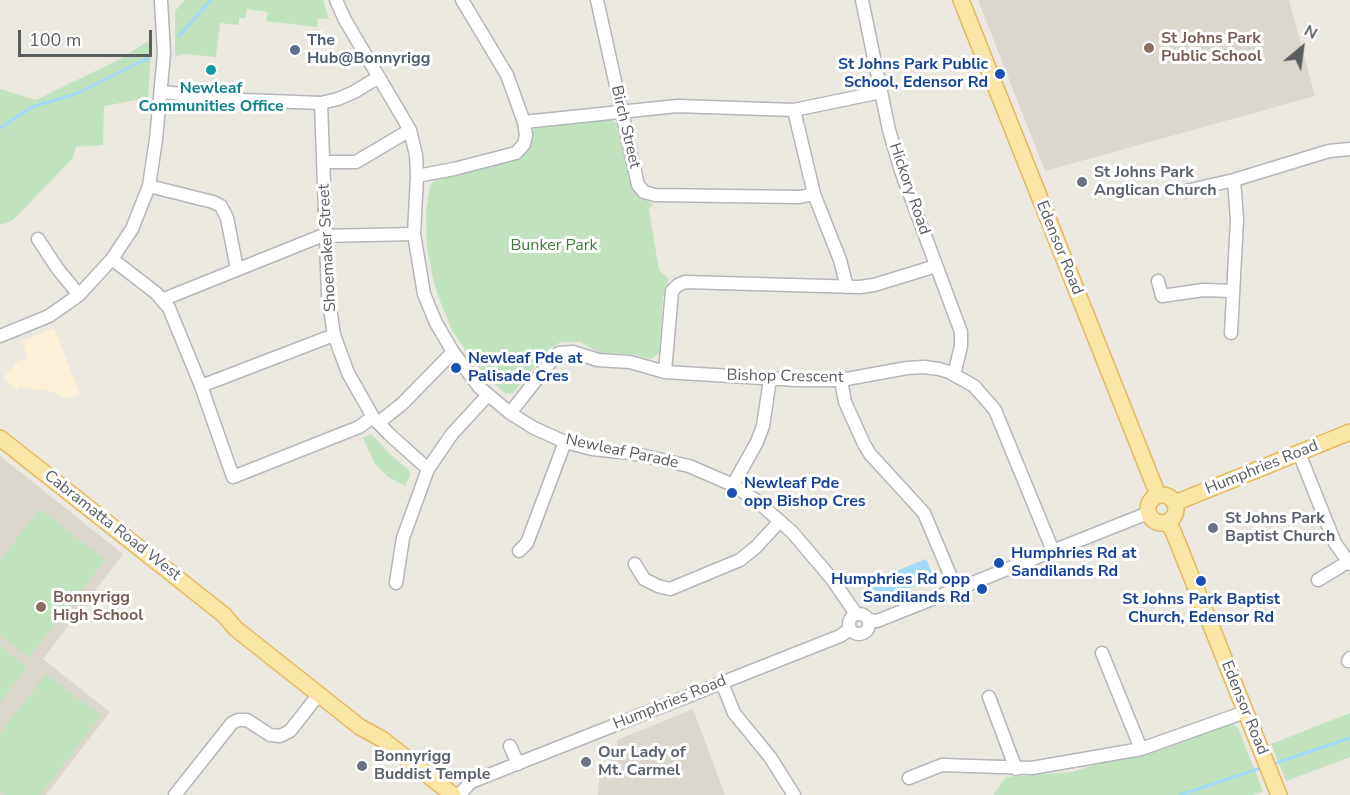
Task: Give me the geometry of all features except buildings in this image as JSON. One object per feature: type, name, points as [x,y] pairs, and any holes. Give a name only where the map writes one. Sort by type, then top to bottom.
[{"type":"main road","name":"Edensor Road","points":[[961,0],[1158,495]]},
{"type":"main road","name":"Humphries Road","points":[[1175,503],[1350,432]]},
{"type":"main road","name":"Cabramatta Road West","points":[[0,438],[224,615],[236,629],[360,727],[382,739],[453,795]]},
{"type":"main road","points":[[1158,495],[1168,496],[1175,503],[1175,512],[1166,522],[1154,520],[1148,513],[1150,500],[1158,495]]},
{"type":"main road","name":"Edensor Road","points":[[1166,522],[1177,540],[1277,788]]},
{"type":"main road","name":"Cabramatta Road West","points":[[224,615],[241,622],[366,721],[382,739]]},
{"type":"street","points":[[0,336],[49,316],[79,295],[112,259],[132,228],[148,186],[162,92],[164,54],[161,0]]},
{"type":"street","name":"Newleaf Parade","points":[[336,0],[345,20],[410,130],[416,155],[417,176],[414,234],[424,294],[436,323],[453,352],[487,396],[534,428],[565,442],[592,449],[632,453],[689,466],[733,485],[780,520],[805,546],[856,614]]},
{"type":"street","points":[[417,176],[516,153],[524,144],[524,122],[507,75],[462,0]]},
{"type":"street","name":"Birch Street","points":[[597,0],[638,185],[644,192],[655,195],[800,196],[814,194]]},
{"type":"street","name":"Hickory Road","points":[[862,0],[880,92],[901,171],[961,332],[961,346],[954,375]]},
{"type":"street","points":[[162,92],[244,100],[321,103],[354,92],[379,77]]},
{"type":"street","points":[[524,122],[689,106],[794,110],[880,92]]},
{"type":"street","name":"Shoemaker Street","points":[[321,103],[328,296],[334,335],[348,373],[376,420],[428,469]]},
{"type":"street","points":[[794,110],[814,194],[840,260],[847,287]]},
{"type":"street","points":[[324,162],[356,162],[410,130]]},
{"type":"street","points":[[1186,191],[1234,180],[1329,151],[1350,149]]},
{"type":"street","points":[[1231,333],[1237,219],[1234,180]]},
{"type":"street","points":[[148,186],[221,206],[226,213],[237,269]]},
{"type":"street","points":[[164,299],[321,236],[414,234]]},
{"type":"street","points":[[38,238],[57,268],[79,295]]},
{"type":"street","points":[[112,259],[164,299],[201,386],[232,477],[376,420],[402,404],[453,352]]},
{"type":"street","points":[[665,372],[672,291],[685,282],[847,287],[874,285],[936,266]]},
{"type":"street","points":[[1158,281],[1162,296],[1203,290],[1233,291]]},
{"type":"street","points":[[201,386],[334,335]]},
{"type":"street","name":"Bishop Crescent","points":[[510,413],[559,353],[573,352],[598,360],[630,362],[665,372],[770,379],[842,380],[924,367],[939,369],[974,386],[995,410],[1053,551]]},
{"type":"street","points":[[733,485],[757,442],[763,426],[770,379]]},
{"type":"street","points":[[842,380],[845,402],[864,444],[870,454],[924,513],[956,589]]},
{"type":"street","points":[[396,583],[403,538],[428,469],[452,434],[487,396]]},
{"type":"street","points":[[519,551],[527,543],[565,442]]},
{"type":"street","points":[[1299,453],[1335,543],[1349,563],[1318,580]]},
{"type":"street","points":[[869,620],[868,629],[863,634],[856,634],[850,629],[849,621],[856,614],[863,614],[869,620],[877,621],[1148,513]]},
{"type":"street","points":[[635,564],[644,579],[670,589],[740,560],[756,548],[780,520]]},
{"type":"street","name":"Humphries Road","points":[[459,795],[471,782],[840,636],[850,629]]},
{"type":"street","points":[[1102,653],[1141,749]]},
{"type":"street","points":[[722,683],[734,713],[770,758],[794,795]]},
{"type":"street","points":[[175,795],[232,723],[247,720],[270,735],[280,736],[290,731],[319,694]]},
{"type":"street","points":[[989,697],[1016,769]]},
{"type":"street","points":[[909,778],[942,765],[1032,768],[1141,749],[1245,712]]},
{"type":"street","points":[[510,746],[518,764]]},
{"type":"shaded area","name":"St Johns Park Public School","points":[[978,0],[1289,0],[1315,96],[1045,171]]},
{"type":"shaded area","points":[[54,328],[80,394],[66,399],[57,393],[23,388],[21,384],[17,390],[3,379],[16,362],[28,358],[22,341]]},
{"type":"shaded area","name":"Bonnyrigg High School","points":[[0,456],[123,554],[43,659],[110,712],[46,795],[0,795]]},
{"type":"shaded area","points":[[693,709],[725,795],[598,795],[600,771],[618,752],[617,740]]},
{"type":"green space","points":[[185,0],[323,0],[329,19],[318,18],[317,27],[266,21],[268,12],[247,9],[245,18],[239,18],[239,25],[220,23],[216,57],[183,54],[175,57],[175,11]]},
{"type":"green space","points":[[152,39],[148,98],[104,106],[103,145],[76,147],[73,158],[13,220],[0,225],[0,89],[36,100],[118,60]]},
{"type":"green space","name":"Bunker Park","points":[[609,119],[616,123],[632,188],[640,197],[653,204],[649,209],[659,270],[669,279],[663,297],[659,353],[651,359],[631,354],[600,353],[580,342],[561,342],[549,349],[513,393],[506,394],[470,357],[452,330],[440,301],[427,247],[426,213],[430,186],[434,181],[523,156],[530,147],[535,128]]},
{"type":"green space","points":[[371,434],[409,470],[410,476],[405,486],[388,477],[375,464],[363,438]]},
{"type":"green space","points":[[40,509],[105,560],[29,657],[0,635],[0,560]]},
{"type":"green space","points":[[0,646],[27,668],[0,702]]},
{"type":"green space","points":[[46,674],[101,716],[40,795],[5,795],[0,791],[0,733]]},
{"type":"green space","points":[[1350,713],[1350,757],[1286,781],[1271,744]]},
{"type":"green space","points":[[1232,723],[1238,728],[1263,791],[1252,795],[993,795],[1006,777],[1072,772],[1118,758],[1151,752]]},
{"type":"water","points":[[926,559],[934,578],[872,603],[864,584]]},
{"type":"waterway","points":[[179,36],[211,0]]},
{"type":"waterway","points":[[0,128],[32,107],[78,93],[148,58]]},
{"type":"waterway","points":[[1273,764],[1350,738]]},
{"type":"waterway","points":[[1180,795],[1264,767]]},
{"type":"place","name":"St Johns Park Public School","points":[[1149,48]]},
{"type":"place","name":"The Hub@Bonnyrigg","points":[[295,50]]},
{"type":"place","name":"Newleaf Communities Office","points":[[211,70]]},
{"type":"place","name":"St Johns Park Public School, Edensor Rd","points":[[1000,74]]},
{"type":"place","name":"St Johns Park Anglican Church","points":[[1082,182]]},
{"type":"place","name":"Newleaf Pde at Palisade Cres","points":[[456,368]]},
{"type":"place","name":"Newleaf Pde opp Bishop Cres","points":[[732,493]]},
{"type":"place","name":"St Johns Park Baptist Church","points":[[1213,528]]},
{"type":"place","name":"Humphries Rd at Sandilands Rd","points":[[999,563]]},
{"type":"place","name":"St Johns Park Baptist Church, Edensor Rd","points":[[1201,581]]},
{"type":"place","name":"Humphries Rd opp Sandilands Rd","points":[[982,589]]},
{"type":"place","name":"Bonnyrigg High School","points":[[41,607]]},
{"type":"place","name":"Our Lady of Mt. Carmel","points":[[586,762]]},
{"type":"place","name":"Bonnyrigg Buddist Temple","points":[[362,766]]}]
